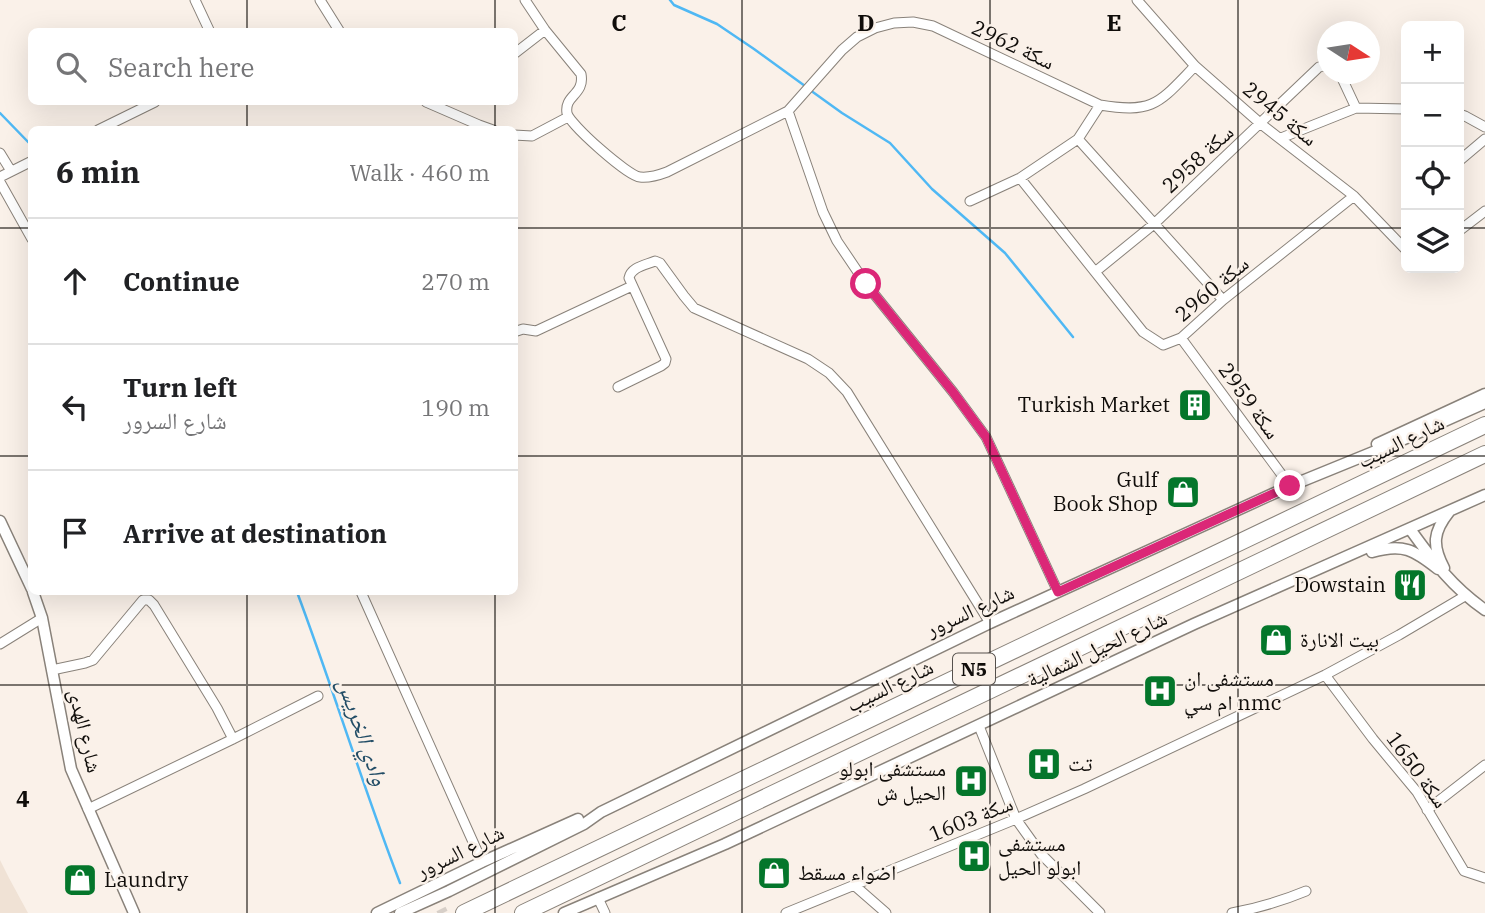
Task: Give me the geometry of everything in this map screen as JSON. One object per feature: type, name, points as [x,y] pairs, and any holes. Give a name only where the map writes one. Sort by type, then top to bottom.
[{"type":"highway","name":"شارع السيب","points":[[464,913],[1485,425]]},
{"type":"highway","name":"N5","points":[[523,913],[1485,454]]},
{"type":"street","points":[[195,0],[208,28]]},
{"type":"street","points":[[320,0],[338,28]]},
{"type":"street","points":[[518,135],[532,136],[568,117],[567,104],[580,88],[582,81],[581,74],[545,30],[525,0]]},
{"type":"street","name":"سكة 2945","points":[[1137,0],[1195,66],[1261,124],[1354,196],[1401,245]]},
{"type":"street","name":"سكة 2962","points":[[568,117],[632,174],[640,177],[658,175],[788,111],[842,50],[857,37],[894,23],[913,22],[933,26],[1100,105],[1122,109],[1151,105],[1162,99],[1195,66]]},
{"type":"street","points":[[518,51],[545,30]]},
{"type":"street","name":"سكة 2958","points":[[1095,272],[1154,224],[1317,68]]},
{"type":"street","points":[[1345,84],[1356,108]]},
{"type":"street","points":[[106,126],[149,105]]},
{"type":"street","points":[[433,105],[482,126]]},
{"type":"street","points":[[970,201],[1020,178],[1078,139],[1100,105]]},
{"type":"street","points":[[1280,138],[1356,108],[1401,109]]},
{"type":"street","points":[[788,111],[823,212],[837,241],[866,284],[986,437],[1058,592]]},
{"type":"street","points":[[1464,116],[1485,127]]},
{"type":"street","points":[[1078,139],[1223,300]]},
{"type":"street","points":[[1464,157],[1485,139]]},
{"type":"street","points":[[0,153],[11,171]]},
{"type":"street","points":[[28,164],[0,179],[28,232]]},
{"type":"street","name":"سكة 2960","points":[[1020,178],[1143,332],[1163,345],[1181,338],[1223,300],[1354,196]]},
{"type":"street","points":[[1464,227],[1485,211]]},
{"type":"street","points":[[618,387],[665,363],[666,359],[629,278],[634,269],[655,261],[660,263],[694,308],[808,359],[829,373],[847,392],[989,623]]},
{"type":"street","points":[[518,331],[536,331],[632,286]]},
{"type":"street","name":"سكة 2959","points":[[1181,338],[1290,486]]},
{"type":"street","name":"شارع السرور","points":[[1361,456],[1377,444],[1485,394]]},
{"type":"street","name":"شارع السرور","points":[[400,913],[482,862],[570,822],[601,812],[989,623],[1290,486],[1485,403]]},
{"type":"street","name":"شارع الحيل الشمالية","points":[[568,912],[725,844],[1194,624],[1485,495]]},
{"type":"street","points":[[1450,511],[1440,523],[1436,543],[1438,556],[1452,582]]},
{"type":"street","name":"شارع الهدى","points":[[0,521],[28,581]]},
{"type":"street","points":[[1410,529],[1438,569]]},
{"type":"street","points":[[1332,563],[1385,548],[1407,548],[1438,569],[1465,596],[1485,610]]},
{"type":"street","name":"شارع الهدى","points":[[34,595],[42,618],[71,769],[134,913]]},
{"type":"street","points":[[361,595],[482,862]]},
{"type":"street","name":"سكة 1603","points":[[786,913],[1084,789],[1325,676],[1465,596]]},
{"type":"street","points":[[52,670],[93,660],[143,600],[149,600],[217,708],[233,739]]},
{"type":"street","points":[[0,644],[42,618]]},
{"type":"street","name":"سكة 1650","points":[[1325,676],[1417,792],[1464,871],[1485,878]]},
{"type":"street","points":[[88,809],[318,696]]},
{"type":"street","points":[[979,726],[1016,819],[1041,854],[1097,913]]},
{"type":"street","points":[[1427,810],[1485,765]]},
{"type":"street","name":"شارع السرور","points":[[377,913],[429,894],[584,824],[601,812]]},
{"type":"street","points":[[854,885],[886,913]]},
{"type":"street","points":[[1232,913],[1267,905],[1306,891]]},
{"type":"street","points":[[429,894],[436,911]]},
{"type":"street","points":[[598,898],[605,913]]},
{"type":"shaded area","points":[[0,860],[9,878],[28,913],[0,913]]},
{"type":"waterway","points":[[670,0],[674,5],[717,24],[805,86]]},
{"type":"waterway","points":[[810,90],[890,143],[932,189],[1005,253],[1073,337]]},
{"type":"waterway","name":"وادي الخريس","points":[[0,113],[28,142]]},
{"type":"waterway","name":"وادي الخريس","points":[[298,595],[400,883]]},
{"type":"tunnel","points":[[441,909],[443,913]]},
{"type":"place","name":"Turkish Market","points":[[1195,405]]},
{"type":"place","name":"Gulf Book Shop","points":[[1183,492]]},
{"type":"place","name":"Dowstain","points":[[1410,585]]},
{"type":"place","name":"بيت الانارة","points":[[1276,640]]},
{"type":"place","name":"مستشفى ان ام سي nmc","points":[[1160,691]]},
{"type":"place","name":"تت","points":[[1044,764]]},
{"type":"place","name":"مستشفى ابولو الحيل ش","points":[[971,781]]},
{"type":"place","name":"مستشفى ابولو الحيل","points":[[974,856]]},
{"type":"place","name":"اضواء مسقط","points":[[774,873]]},
{"type":"place","name":"Laundry","points":[[80,880]]},
{"type":"route","points":[[866,284],[986,437],[1058,592],[1290,486]]}]
